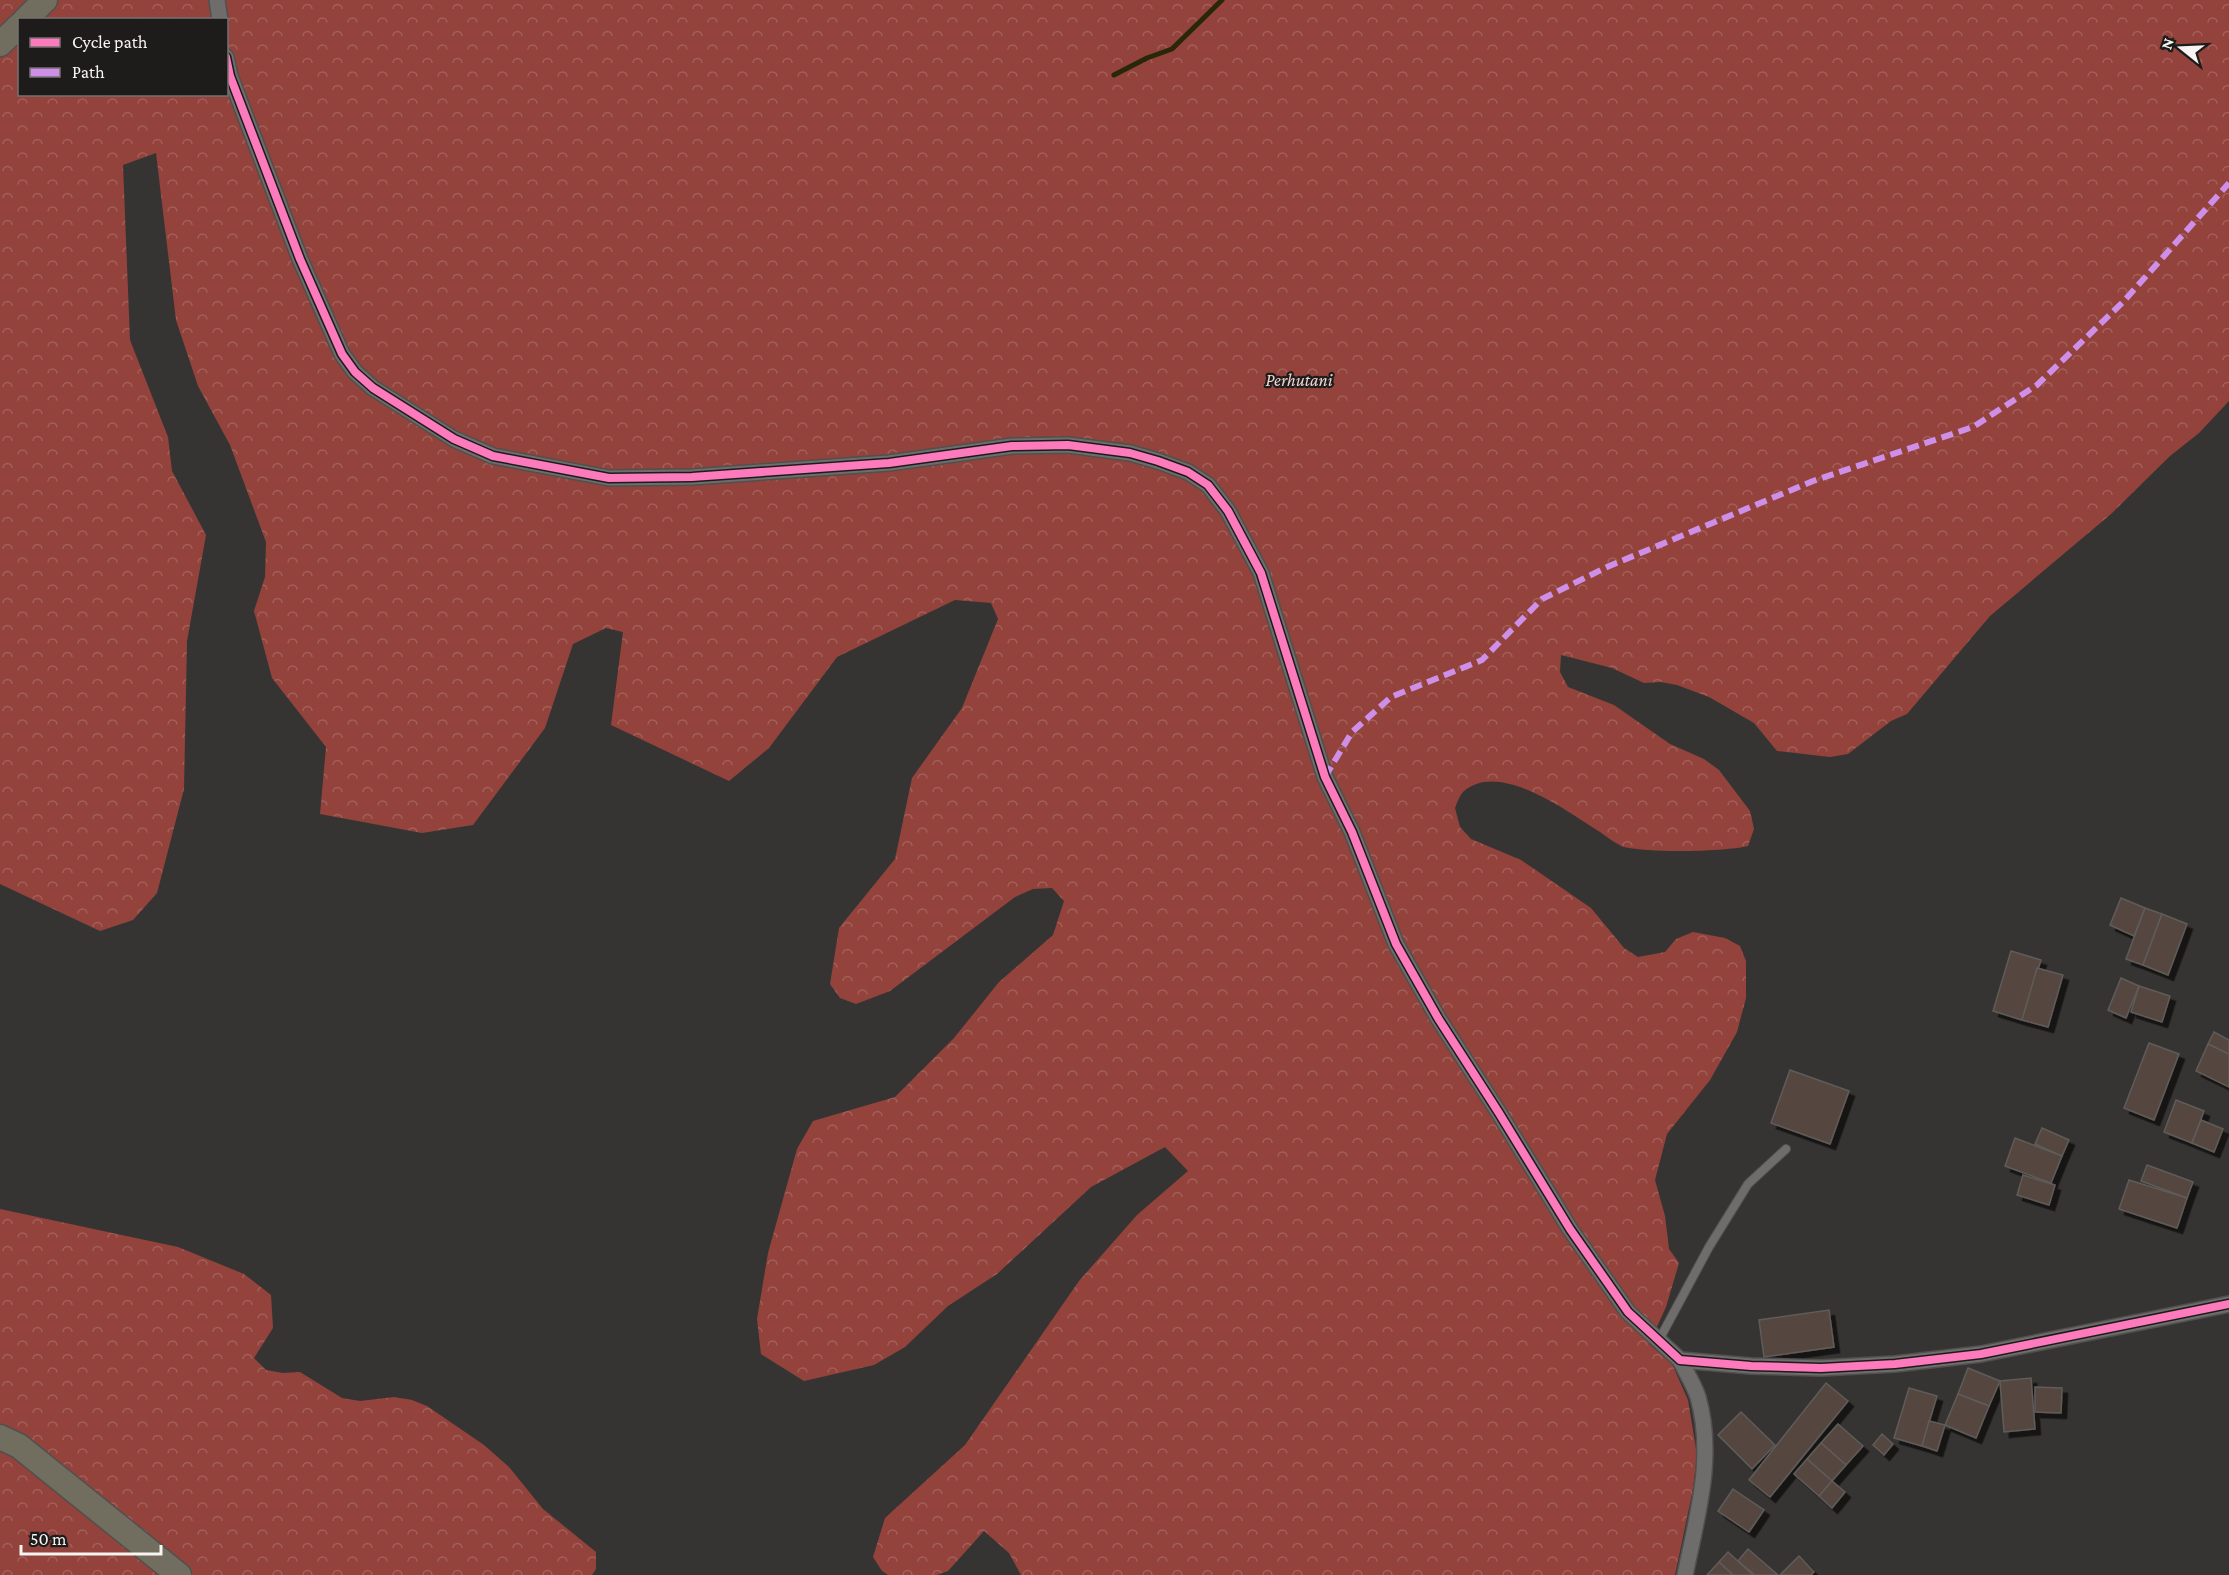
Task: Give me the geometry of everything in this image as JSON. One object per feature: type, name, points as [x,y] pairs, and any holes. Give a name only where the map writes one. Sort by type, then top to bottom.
[{"type":"highway","points":[[27,18],[45,0]]},
{"type":"highway","points":[[0,44],[18,27]]},
{"type":"highway","points":[[0,1437],[19,1446],[179,1575]]},
{"type":"street","points":[[218,0],[220,18]]},
{"type":"street","points":[[228,66],[300,259],[342,354],[355,372],[373,388],[434,428],[464,444],[493,456],[609,478],[692,477],[783,471],[889,463],[1012,446],[1068,445],[1130,453],[1188,472],[1208,485],[1228,511],[1261,573],[1325,777],[1352,832],[1396,944],[1438,1018],[1570,1229],[1628,1312],[1680,1360],[1698,1397],[1706,1455],[1702,1491],[1685,1575]]},
{"type":"street","points":[[1680,1360],[1751,1366],[1821,1368],[1895,1364],[1981,1354],[2229,1304]]},
{"type":"lane","points":[[1658,1342],[1709,1247],[1748,1184],[1786,1149]]},
{"type":"green space","name":"Perhutani","points":[[0,0],[2229,0],[2229,401],[2199,433],[2170,456],[2111,514],[1990,616],[1907,714],[1891,721],[1848,754],[1830,757],[1777,751],[1754,723],[1709,697],[1677,685],[1661,682],[1644,683],[1612,668],[1561,655],[1560,672],[1568,687],[1614,705],[1670,744],[1704,759],[1719,770],[1750,811],[1754,829],[1748,846],[1721,850],[1686,851],[1624,847],[1553,802],[1514,785],[1495,782],[1478,783],[1463,792],[1455,808],[1460,827],[1471,839],[1521,860],[1591,908],[1624,948],[1638,957],[1665,952],[1676,939],[1693,932],[1725,938],[1740,946],[1746,961],[1746,998],[1737,1032],[1710,1080],[1667,1134],[1655,1180],[1665,1216],[1669,1249],[1679,1263],[1666,1307],[1649,1344],[1672,1364],[1688,1400],[1697,1455],[1693,1489],[1675,1575],[1021,1575],[1009,1553],[984,1531],[948,1571],[937,1575],[888,1575],[882,1571],[873,1557],[885,1518],[965,1445],[1079,1281],[1137,1215],[1188,1171],[1165,1147],[1091,1187],[997,1274],[948,1306],[905,1347],[874,1365],[804,1381],[761,1354],[757,1319],[768,1253],[797,1149],[813,1121],[895,1097],[954,1038],[999,982],[1053,935],[1064,901],[1052,888],[1033,889],[1015,897],[890,991],[856,1004],[840,998],[830,984],[839,928],[895,859],[912,778],[962,708],[998,619],[991,603],[955,600],[837,657],[769,748],[729,781],[611,725],[623,632],[606,628],[573,644],[545,728],[473,825],[422,833],[320,814],[326,747],[272,678],[254,611],[265,577],[266,542],[230,445],[198,386],[176,320],[156,153],[123,165],[130,340],[168,437],[172,471],[206,535],[187,641],[184,789],[157,893],[133,920],[100,931],[0,884]]},
{"type":"green space","points":[[0,1209],[178,1247],[244,1274],[271,1295],[273,1328],[254,1358],[266,1370],[283,1373],[300,1372],[342,1398],[360,1401],[394,1397],[412,1400],[427,1406],[484,1445],[509,1467],[543,1509],[596,1552],[596,1569],[592,1575],[0,1575]]},
{"type":"building","points":[[2121,898],[2145,908],[2134,936],[2110,925]]},
{"type":"building","points":[[2145,908],[2162,914],[2143,965],[2126,959]]},
{"type":"building","points":[[2162,914],[2187,924],[2168,975],[2143,965]]},
{"type":"building","points":[[2011,951],[2041,960],[2022,1020],[1993,1011]]},
{"type":"building","points":[[2037,968],[2063,975],[2048,1027],[2022,1020]]},
{"type":"building","points":[[2121,978],[2139,986],[2126,1018],[2108,1010]]},
{"type":"building","points":[[2139,986],[2170,996],[2162,1022],[2131,1012]]},
{"type":"building","points":[[2214,1032],[2229,1040],[2229,1055],[2208,1044]]},
{"type":"building","points":[[2149,1043],[2179,1054],[2154,1120],[2124,1108]]},
{"type":"building","points":[[2208,1044],[2229,1054],[2229,1087],[2196,1071]]},
{"type":"building","points":[[1790,1070],[1849,1091],[1830,1144],[1771,1123]]},
{"type":"building","points":[[2176,1100],[2204,1111],[2192,1143],[2164,1132]]},
{"type":"building","points":[[2201,1120],[2223,1129],[2214,1152],[2192,1143]]},
{"type":"building","points":[[2042,1128],[2069,1140],[2062,1156],[2035,1144]]},
{"type":"building","points":[[2015,1138],[2062,1156],[2051,1183],[2005,1166]]},
{"type":"building","points":[[2147,1165],[2193,1182],[2187,1198],[2141,1181]]},
{"type":"building","points":[[2023,1175],[2055,1185],[2049,1205],[2017,1195]]},
{"type":"building","points":[[2129,1180],[2187,1198],[2177,1228],[2119,1209]]},
{"type":"building","points":[[1829,1310],[1834,1347],[1764,1357],[1759,1320]]},
{"type":"building","points":[[1968,1368],[2000,1381],[1989,1406],[1958,1394]]},
{"type":"building","points":[[2031,1378],[2035,1429],[2004,1432],[2000,1381]]},
{"type":"building","points":[[1826,1383],[1848,1401],[1770,1497],[1749,1480]]},
{"type":"building","points":[[2035,1387],[2062,1388],[2061,1413],[2035,1412]]},
{"type":"building","points":[[1909,1388],[1937,1396],[1922,1446],[1894,1438]]},
{"type":"building","points":[[1958,1394],[1989,1406],[1976,1438],[1945,1425]]},
{"type":"building","points":[[1741,1412],[1775,1445],[1752,1469],[1718,1435]]},
{"type":"building","points":[[1929,1421],[1945,1425],[1937,1451],[1922,1446]]},
{"type":"building","points":[[1838,1424],[1863,1446],[1846,1465],[1821,1443]]},
{"type":"building","points":[[1882,1434],[1893,1444],[1884,1455],[1873,1445]]},
{"type":"building","points":[[1821,1443],[1846,1465],[1832,1481],[1807,1459]]},
{"type":"building","points":[[1807,1459],[1832,1481],[1819,1496],[1794,1474]]},
{"type":"building","points":[[1832,1481],[1845,1492],[1832,1508],[1819,1496]]},
{"type":"building","points":[[1733,1489],[1764,1510],[1749,1532],[1718,1511]]},
{"type":"building","points":[[1748,1549],[1778,1575],[1755,1575],[1738,1561]]},
{"type":"building","points":[[1728,1552],[1753,1575],[1733,1575],[1719,1562]]},
{"type":"building","points":[[1799,1556],[1814,1572],[1811,1575],[1780,1575]]},
{"type":"building","points":[[1719,1562],[1733,1575],[1707,1575]]},
{"type":"waterway","points":[[1114,75],[1147,58],[1172,49],[1222,0]]},
{"type":"marked path","points":[[1325,777],[1352,732],[1391,697],[1482,660],[1542,599],[1607,567],[1813,481],[1973,427],[2037,385],[2124,301],[2229,183]]},
{"type":"cycle path","points":[[228,66],[300,259],[342,354],[355,372],[373,388],[454,439],[493,456],[609,478],[692,477],[889,463],[1012,446],[1068,445],[1130,453],[1188,472],[1208,485],[1228,511],[1261,573],[1325,777],[1352,832],[1396,944],[1438,1018],[1570,1229],[1628,1312],[1680,1360],[1751,1366],[1821,1368],[1895,1364],[1981,1354],[2229,1304]]}]
